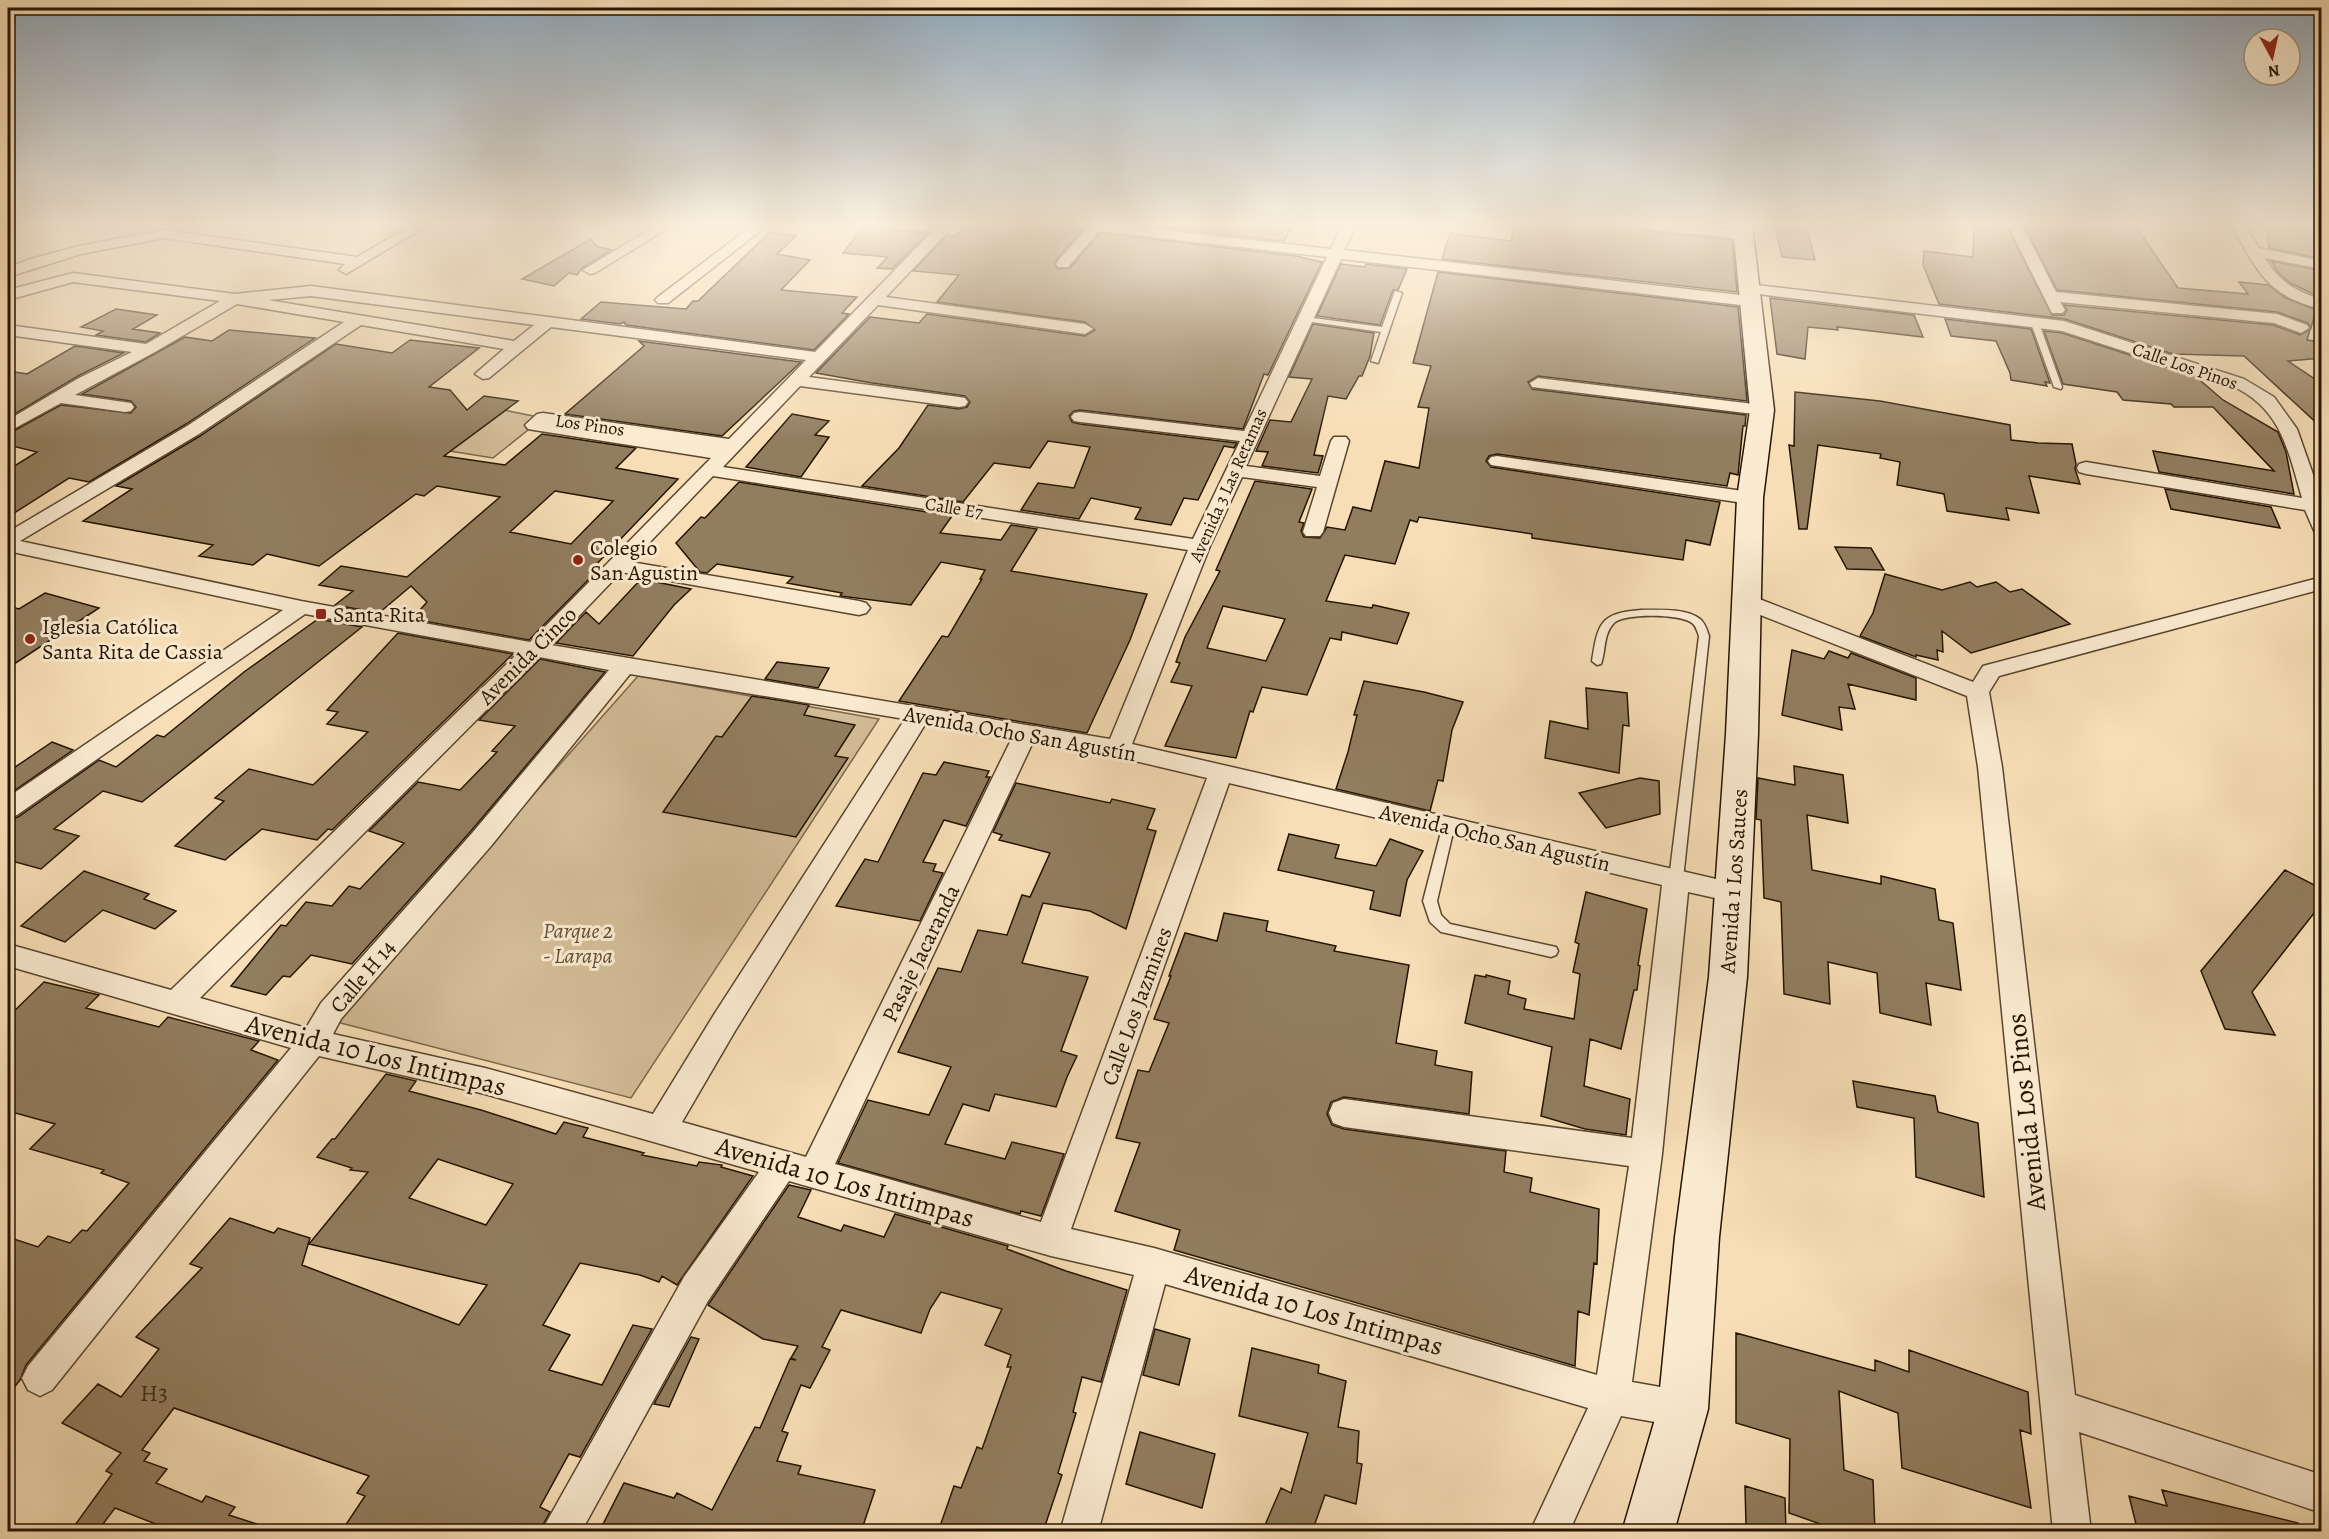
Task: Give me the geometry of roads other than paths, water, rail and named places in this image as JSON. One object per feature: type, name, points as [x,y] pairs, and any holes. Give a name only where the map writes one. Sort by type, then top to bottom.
[{"type":"street","points":[[8,309],[33,297]]},
{"type":"street","points":[[219,297],[518,347]]},
{"type":"street","points":[[8,427],[235,299],[256,297]]},
{"type":"street","points":[[357,297],[817,357]]},
{"type":"street","points":[[663,300],[667,297]]},
{"type":"street","name":"Avenida Cinco","points":[[177,1002],[534,650],[794,380],[878,297]]},
{"type":"street","name":"Avenida 3 Las Retamas","points":[[1118,750],[1200,546],[1316,297]]},
{"type":"street","name":"Avenida 1 Los Sauces","points":[[1648,1532],[1683,1409],[1697,1237],[1728,977],[1742,734],[1750,498],[1762,410],[1748,297]]},
{"type":"street","name":"Calle Los Pinos","points":[[1767,297],[2064,326],[2227,378],[2250,388],[2268,401],[2292,435],[2311,505],[2322,529]]},
{"type":"street","points":[[2051,297],[2064,326]]},
{"type":"street","points":[[2059,297],[2277,319],[2301,328]]},
{"type":"street","points":[[2298,297],[2322,305]]},
{"type":"street","points":[[875,300],[1085,329]]},
{"type":"street","points":[[8,540],[193,430],[358,320]]},
{"type":"street","points":[[483,374],[549,321]]},
{"type":"street","points":[[8,330],[149,349]]},
{"type":"street","points":[[794,380],[959,402]]},
{"type":"street","points":[[1538,383],[1762,410]]},
{"type":"street","points":[[58,398],[125,408]]},
{"type":"street","points":[[1080,417],[1249,437]]},
{"type":"street","name":"Los Pinos","points":[[543,418],[727,450],[534,425],[543,418]]},
{"type":"street","points":[[1313,532],[1340,441]]},
{"type":"street","points":[[1497,461],[1750,498]]},
{"type":"street","points":[[2086,468],[2311,505]]},
{"type":"street","name":"Calle E7","points":[[708,470],[1200,546]]},
{"type":"street","points":[[1234,470],[1329,483]]},
{"type":"street","name":"Avenida Ocho San Agustín","points":[[8,545],[301,607],[625,666],[920,714],[1118,750],[1733,892]]},
{"type":"street","points":[[614,565],[859,608]]},
{"type":"street","points":[[1747,602],[1978,692],[1991,671],[2322,583]]},
{"type":"street","points":[[8,809],[301,607]]},
{"type":"street","name":"Calle H 14","points":[[40,1378],[314,1042],[331,1011],[482,839],[625,666]]},
{"type":"street","name":"Avenida Los Pinos","points":[[1978,692],[1990,767],[2072,1532]]},
{"type":"street","points":[[661,1129],[731,1012],[920,714]]},
{"type":"street","name":"Pasaje Jacaranda","points":[[560,1532],[696,1289],[798,1169],[1026,733]]},
{"type":"street","name":"Calle Los Jazmines","points":[[1051,1240],[1221,772]]},
{"type":"street","points":[[1549,1532],[1612,1397],[1646,1154],[1676,879]]},
{"type":"street","name":"Avenida 10 Los Intimpas","points":[[8,955],[314,1042],[485,1081],[1051,1240],[1154,1264],[1612,1397],[1683,1409]]},
{"type":"street","points":[[1344,1113],[1646,1154]]},
{"type":"street","points":[[1079,1532],[1154,1264]]},
{"type":"street","points":[[2057,1407],[2322,1494]]},
{"type":"lane","points":[[1375,361],[1397,297]]},
{"type":"lane","points":[[1305,319],[1385,330]]},
{"type":"lane","points":[[2035,323],[2058,387]]},
{"type":"lane","points":[[1598,661],[1604,628],[1613,618],[1626,613],[1693,618],[1699,624],[1704,636],[1676,879]]},
{"type":"lane","points":[[1448,828],[1431,901],[1435,918],[1446,928],[1551,951]]},
{"type":"place","name":"Colegio San Agustin","points":[[578,560]]},
{"type":"place","name":"Santa Rita","points":[[321,614]]},
{"type":"place","name":"Iglesia Católica Santa Rita de Cassia","points":[[30,639]]},
{"type":"park label","name":"Parque 2 - Larapa","points":[[578,942]]}]
